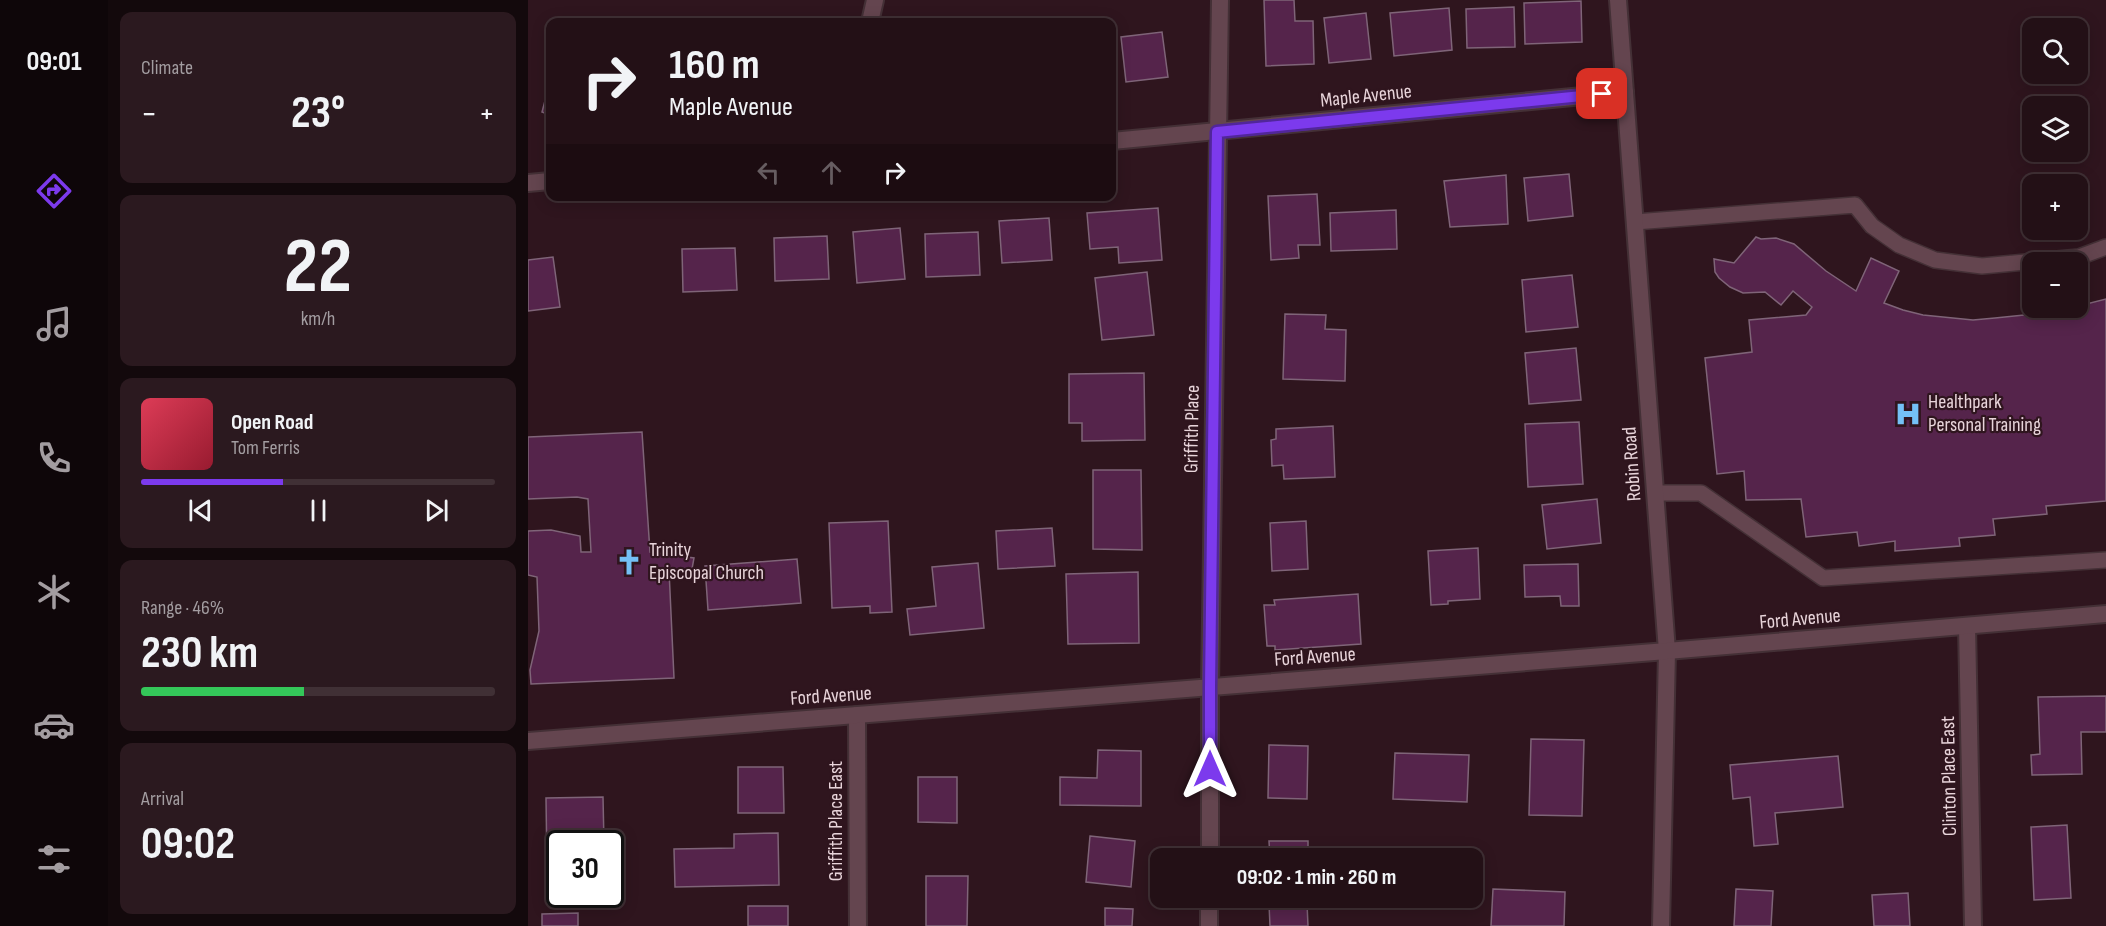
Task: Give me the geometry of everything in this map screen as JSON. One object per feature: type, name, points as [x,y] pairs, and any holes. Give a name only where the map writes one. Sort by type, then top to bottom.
[{"type":"street","points":[[871,18],[874,0]]},
{"type":"street","name":"Griffith Place","points":[[1210,848],[1210,687],[1220,0]]},
{"type":"street","name":"Robin Road","points":[[1618,0],[1668,651],[1661,926]]},
{"type":"street","name":"Maple Avenue","points":[[1116,141],[1625,92]]},
{"type":"street","points":[[528,183],[546,181]]},
{"type":"street","name":"Ford Avenue","points":[[528,741],[2106,614]]},
{"type":"street","name":"Clinton Place East","points":[[1967,626],[1973,926]]},
{"type":"street","name":"Griffith Place East","points":[[856,716],[858,926]]},
{"type":"street","points":[[1209,908],[1209,926]]},
{"type":"lane","points":[[1635,222],[1855,205],[1872,226],[1899,245],[1935,260],[1982,266],[2079,257],[2106,247]]},
{"type":"lane","points":[[1656,493],[1701,493],[1823,578],[2106,560]]},
{"type":"building","points":[[1264,0],[1294,0],[1295,21],[1313,21],[1314,64],[1266,66]]},
{"type":"building","points":[[1581,1],[1582,42],[1525,44],[1524,3]]},
{"type":"building","points":[[1514,7],[1515,47],[1467,48],[1466,9]]},
{"type":"building","points":[[1449,8],[1452,50],[1394,56],[1390,13]]},
{"type":"building","points":[[1366,13],[1371,59],[1329,63],[1324,18]]},
{"type":"building","points":[[1162,32],[1168,77],[1126,82],[1121,37]]},
{"type":"building","points":[[546,97],[546,114],[542,112]]},
{"type":"building","points":[[1569,174],[1573,216],[1528,221],[1524,178]]},
{"type":"building","points":[[1506,175],[1508,224],[1450,227],[1444,181]]},
{"type":"building","points":[[1317,194],[1320,245],[1298,245],[1299,258],[1271,260],[1268,196]]},
{"type":"building","points":[[1158,208],[1162,260],[1119,263],[1118,247],[1090,249],[1087,213]]},
{"type":"building","points":[[1396,210],[1397,249],[1331,251],[1330,213]]},
{"type":"building","points":[[1049,218],[1052,260],[1002,263],[999,221]]},
{"type":"building","points":[[900,228],[905,279],[857,283],[853,232]]},
{"type":"building","points":[[978,232],[980,275],[926,277],[925,234]]},
{"type":"building","points":[[827,236],[829,279],[775,281],[774,238]]},
{"type":"building","name":"Healthpark Personal Training","points":[[1756,237],[1776,238],[1794,244],[1826,271],[1856,291],[1871,258],[1899,271],[1884,303],[1923,315],[1973,320],[2022,315],[2022,318],[2088,318],[2088,304],[2106,299],[2106,501],[2046,506],[2047,514],[1993,519],[1995,535],[1959,538],[1960,546],[1895,551],[1895,541],[1859,546],[1857,532],[1806,537],[1801,499],[1746,500],[1744,471],[1717,474],[1705,358],[1752,352],[1749,320],[1806,315],[1812,307],[1793,291],[1781,305],[1765,292],[1743,293],[1730,287],[1715,272],[1714,259],[1734,263]]},
{"type":"building","points":[[735,248],[737,290],[683,292],[682,249]]},
{"type":"building","points":[[553,257],[560,307],[528,311],[528,260]]},
{"type":"building","points":[[1147,272],[1154,335],[1102,340],[1095,278]]},
{"type":"building","points":[[1572,275],[1578,327],[1526,332],[1522,280]]},
{"type":"building","points":[[1285,314],[1326,315],[1325,329],[1346,330],[1345,381],[1283,379]]},
{"type":"building","points":[[1576,348],[1581,400],[1529,404],[1525,353]]},
{"type":"building","points":[[1144,373],[1145,440],[1082,441],[1082,423],[1069,423],[1069,374]]},
{"type":"building","points":[[1579,422],[1583,484],[1528,487],[1525,424]]},
{"type":"building","points":[[1333,426],[1335,477],[1284,479],[1283,465],[1272,466],[1271,440],[1276,439],[1276,429]]},
{"type":"building","points":[[642,432],[650,552],[694,558],[692,569],[669,570],[674,678],[531,684],[530,670],[539,631],[537,577],[528,575],[528,531],[551,530],[580,536],[581,552],[591,552],[588,499],[577,497],[528,499],[528,437]]},
{"type":"building","points":[[1093,470],[1141,470],[1142,550],[1093,549]]},
{"type":"building","points":[[1597,499],[1601,543],[1547,549],[1542,505]]},
{"type":"building","points":[[888,521],[892,612],[870,613],[870,606],[832,608],[829,523]]},
{"type":"building","points":[[1306,521],[1308,569],[1272,571],[1270,523]]},
{"type":"building","points":[[1052,528],[1055,566],[998,569],[996,531]]},
{"type":"building","points":[[1478,548],[1480,599],[1448,601],[1448,604],[1431,605],[1428,551]]},
{"type":"building","points":[[797,559],[801,603],[708,610],[705,566]]},
{"type":"building","points":[[978,563],[984,628],[910,635],[907,609],[936,606],[932,567]]},
{"type":"building","points":[[1578,564],[1579,606],[1561,606],[1560,596],[1525,597],[1524,565]]},
{"type":"building","points":[[1138,572],[1139,643],[1068,644],[1066,574]]},
{"type":"building","points":[[1358,594],[1361,644],[1275,650],[1275,646],[1267,646],[1264,605],[1275,605],[1274,600]]},
{"type":"building","points":[[2106,696],[2106,732],[2081,732],[2082,774],[2032,775],[2031,755],[2040,754],[2038,697]]},
{"type":"building","points":[[1531,739],[1584,740],[1582,816],[1529,815]]},
{"type":"building","points":[[1269,745],[1308,746],[1307,799],[1268,798]]},
{"type":"building","points":[[1098,750],[1141,751],[1141,806],[1060,805],[1060,777],[1097,778]]},
{"type":"building","points":[[1395,753],[1469,755],[1467,802],[1393,799]]},
{"type":"building","points":[[1838,756],[1843,807],[1775,813],[1778,844],[1754,846],[1750,797],[1733,799],[1730,765]]},
{"type":"building","points":[[738,767],[783,767],[784,813],[738,813]]},
{"type":"building","points":[[918,777],[957,777],[957,823],[918,822]]},
{"type":"building","points":[[603,797],[604,830],[546,830],[546,798]]},
{"type":"building","points":[[2067,825],[2071,898],[2034,900],[2031,827]]},
{"type":"building","points":[[778,833],[779,885],[675,887],[674,849],[734,848],[734,834]]},
{"type":"building","points":[[1090,836],[1135,841],[1131,887],[1086,882]]},
{"type":"building","points":[[1269,841],[1308,841],[1308,848],[1269,848]]},
{"type":"building","points":[[926,876],[968,876],[967,926],[926,926]]},
{"type":"building","points":[[1493,889],[1565,892],[1564,926],[1491,926]]},
{"type":"building","points":[[1736,889],[1773,891],[1771,926],[1734,926]]},
{"type":"building","points":[[1908,893],[1910,926],[1874,926],[1872,895]]},
{"type":"building","points":[[748,906],[788,906],[788,926],[748,926]]},
{"type":"building","points":[[1105,908],[1133,909],[1132,926],[1105,926]]},
{"type":"building","points":[[1269,908],[1307,908],[1308,926],[1270,926]]},
{"type":"building","points":[[578,913],[578,926],[542,926],[542,914]]},
{"type":"place","name":"Healthpark Personal Training","points":[[1908,414]]},
{"type":"place","name":"Trinity Episcopal Church","points":[[629,562]]},
{"type":"route","points":[[1210,769],[1217,132],[1602,94]]}]
